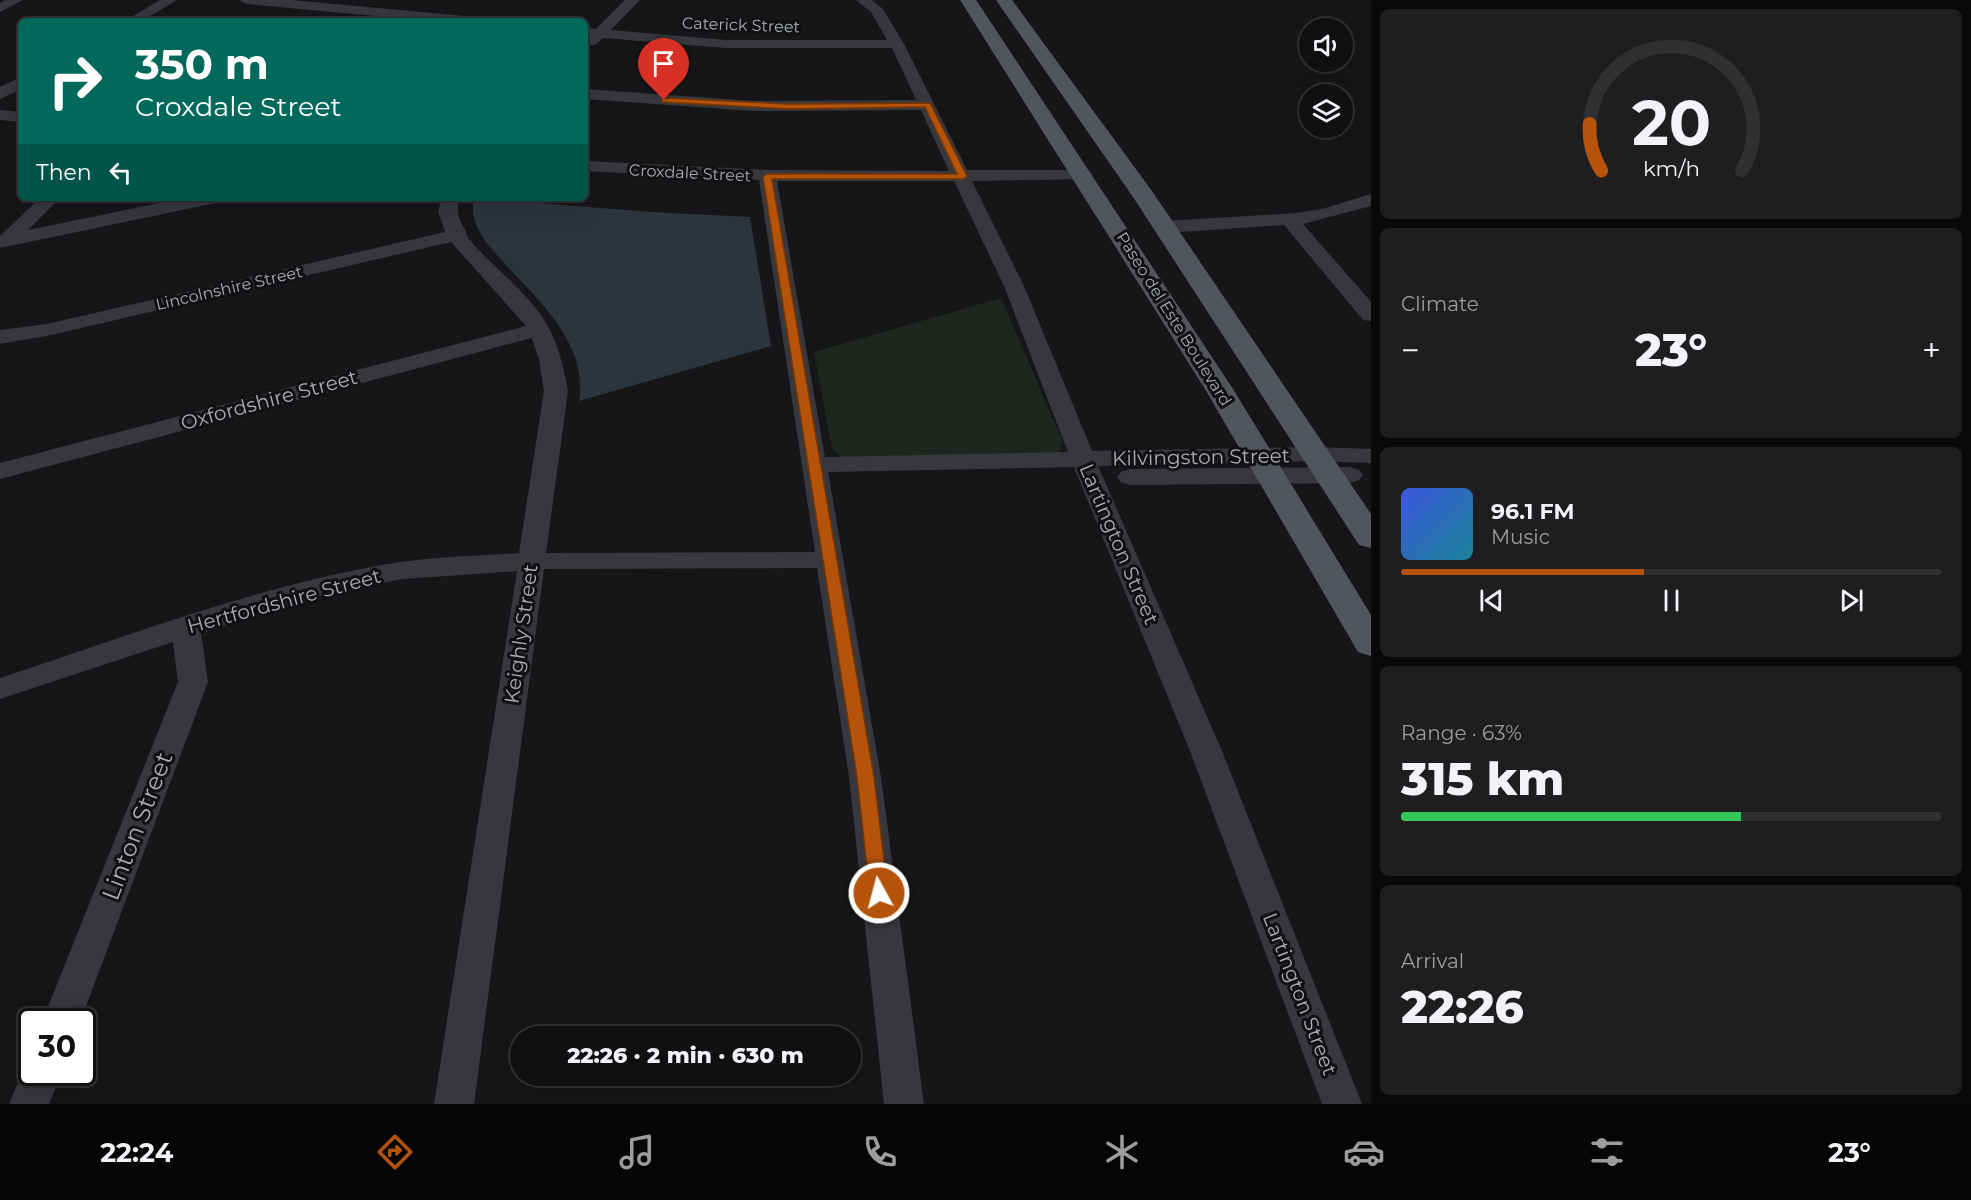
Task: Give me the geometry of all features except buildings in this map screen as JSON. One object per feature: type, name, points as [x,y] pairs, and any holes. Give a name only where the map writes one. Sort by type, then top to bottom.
[{"type":"main road","name":"Paseo del Este Boulevard","points":[[968,0],[1083,174],[1213,379],[1371,644]]},
{"type":"main road","points":[[1004,0],[1165,227],[1371,538]]},
{"type":"street","points":[[0,8],[16,0]]},
{"type":"street","points":[[137,18],[170,0]]},
{"type":"street","points":[[246,0],[323,3],[438,18]]},
{"type":"street","points":[[591,33],[633,0]]},
{"type":"street","name":"Lartington Street","points":[[863,0],[876,9],[897,44],[963,176],[1014,286],[1087,468],[1206,752],[1342,1104]]},
{"type":"street","points":[[300,18],[323,3]]},
{"type":"street","points":[[456,18],[471,6]]},
{"type":"street","name":"Caterick Street","points":[[591,33],[726,44],[897,44]]},
{"type":"street","points":[[0,94],[18,84]]},
{"type":"street","points":[[588,94],[753,106],[927,105]]},
{"type":"street","points":[[0,115],[18,117]]},
{"type":"street","name":"Croxdale Street","points":[[588,166],[767,177],[1083,174]]},
{"type":"street","points":[[767,177],[866,777],[904,1104]]},
{"type":"street","points":[[1165,227],[1290,220],[1325,214],[1371,200]]},
{"type":"street","points":[[2,243],[48,201]]},
{"type":"street","points":[[2,243],[197,201]]},
{"type":"street","name":"Keighly Street","points":[[450,201],[447,210],[464,245],[539,329],[552,362],[556,391],[454,1104]]},
{"type":"street","points":[[1290,220],[1371,315]]},
{"type":"street","name":"Lincolnshire Street","points":[[0,337],[47,330],[458,235]]},
{"type":"street","name":"Oxfordshire Street","points":[[0,471],[539,329]]},
{"type":"street","name":"Kilvingston Street","points":[[816,472],[1322,465],[1371,456]]},
{"type":"street","name":"Kilvingston Street","points":[[1322,465],[1371,474]]},
{"type":"street","name":"Hertfordshire Street","points":[[0,689],[327,585],[403,570],[532,561],[830,560]]},
{"type":"street","name":"Linton Street","points":[[66,1008],[193,682],[186,628]]},
{"type":"street","points":[[29,1104],[36,1086]]},
{"type":"shaded area","points":[[473,201],[511,201],[750,217],[771,346],[579,401],[580,380],[576,360],[568,342],[558,324],[532,292],[483,238],[477,227]]},
{"type":"shaded area","points":[[1001,298],[1063,442],[1059,453],[842,457],[832,449],[814,352]]},
{"type":"route","points":[[664,100],[735,105],[927,105],[963,176],[767,177],[866,777],[879,893]]}]
